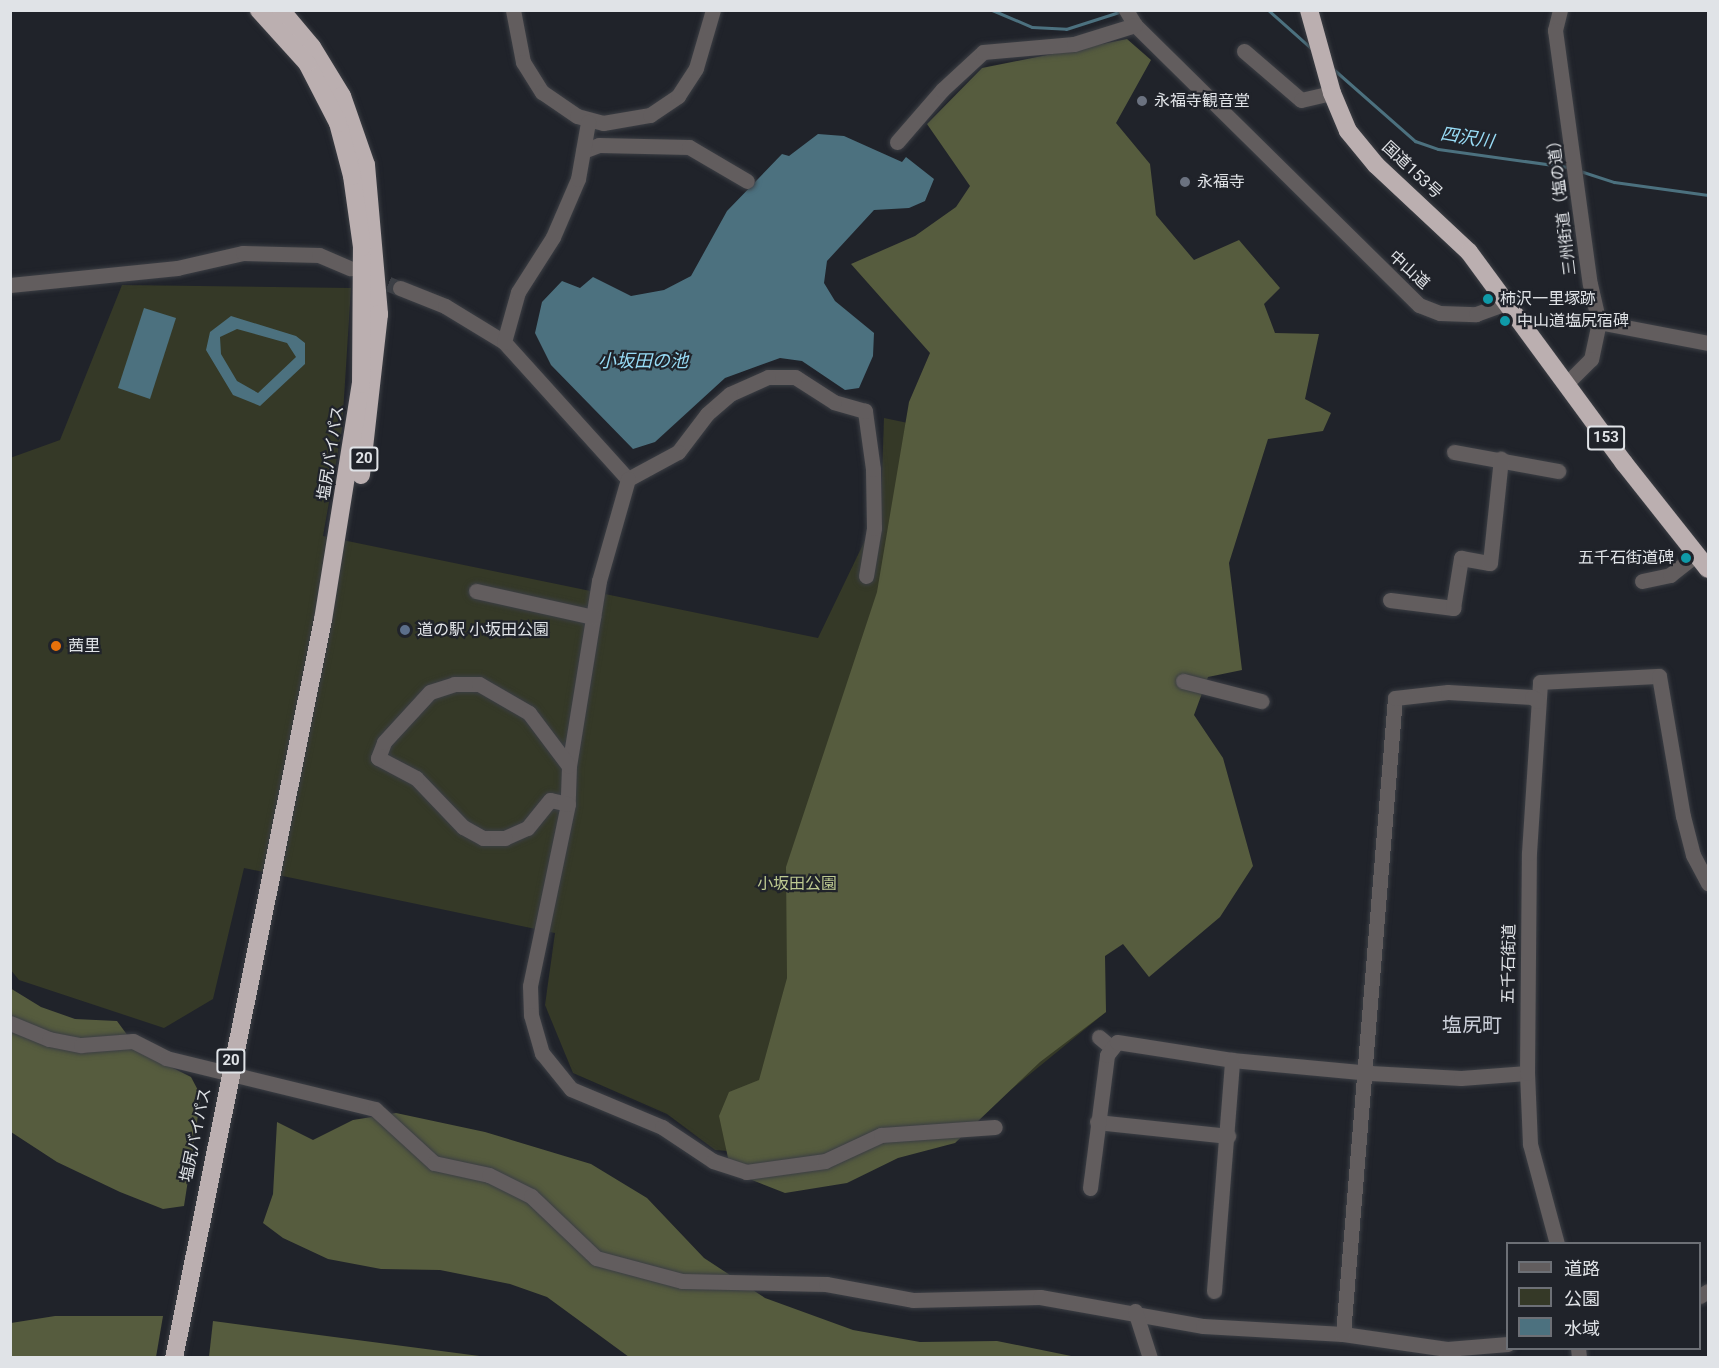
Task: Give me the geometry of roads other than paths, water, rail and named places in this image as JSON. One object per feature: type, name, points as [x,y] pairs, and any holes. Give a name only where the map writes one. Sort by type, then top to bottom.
[{"type":"highway","name":"塩尻バイパス","points":[[174,1358],[202,1201],[262,922],[352,456],[364,315],[357,209],[338,123],[302,56],[259,10]]},
{"type":"highway","name":"塩尻バイパス","points":[[262,922],[280,871],[355,510],[367,444],[379,314],[370,199],[352,117],[312,47],[281,10]]},
{"type":"highway","name":"国道153号","points":[[1309,10],[1330,87],[1361,148],[1468,252],[1507,303]]},
{"type":"highway","name":"153","points":[[1507,303],[1708,569]]},
{"type":"street","points":[[513,10],[518,42],[532,79],[557,106],[588,122],[635,120],[678,96],[696,68],[713,10]]},
{"type":"street","name":"三州街道（塩の道）","points":[[1560,10],[1555,30],[1576,162],[1590,284],[1599,321],[1591,359],[1568,382]]},
{"type":"street","points":[[897,142],[942,90],[983,52],[1074,44],[1130,18]]},
{"type":"street","name":"中山道","points":[[1130,18],[1419,305],[1440,313],[1476,314],[1507,303]]},
{"type":"street","points":[[1244,51],[1301,100],[1330,87]]},
{"type":"street","points":[[504,342],[518,292],[553,237],[578,179],[588,122]]},
{"type":"street","points":[[583,151],[599,145],[688,147],[747,181]]},
{"type":"street","points":[[10,285],[177,268],[243,253],[320,255],[350,268]]},
{"type":"street","points":[[400,288],[445,306],[504,342],[628,479]]},
{"type":"street","points":[[1599,321],[1708,344]]},
{"type":"street","points":[[866,576],[874,528],[873,469],[865,411],[834,402],[795,377],[768,377],[730,394],[706,414],[678,452],[628,479],[616,512],[593,617],[569,766],[568,804],[530,986],[531,1015],[542,1053],[571,1089],[662,1127],[713,1161],[746,1172],[825,1161],[881,1135],[995,1127]]},
{"type":"street","points":[[1454,452],[1558,471]]},
{"type":"street","points":[[1390,600],[1453,608],[1461,558],[1490,563],[1501,459]]},
{"type":"street","points":[[1642,581],[1671,575],[1696,555]]},
{"type":"street","points":[[477,591],[593,617]]},
{"type":"street","name":"五千石街道","points":[[1556,1242],[1530,1144],[1527,1073],[1529,853],[1540,682],[1659,676],[1683,816],[1693,855],[1708,883]]},
{"type":"street","points":[[1183,681],[1261,701]]},
{"type":"street","points":[[568,804],[550,800],[527,828],[505,838],[483,838],[463,827],[416,778],[378,758],[398,724],[430,692],[454,684],[478,684],[529,713],[569,766]]},
{"type":"street","points":[[1343,1335],[1395,698],[1458,693],[1532,697],[1538,701]]},
{"type":"street","points":[[10,1023],[49,1039],[81,1044],[133,1041],[166,1058],[375,1109],[434,1163],[489,1175],[531,1196],[585,1251],[611,1265],[681,1281],[826,1284],[913,1300],[1040,1297],[1135,1311],[1203,1326],[1343,1335],[1447,1350],[1506,1344]]},
{"type":"street","points":[[1099,1037],[1112,1048]]},
{"type":"street","points":[[1090,1188],[1107,1055],[1117,1042],[1232,1060],[1363,1071],[1461,1077],[1527,1073]]},
{"type":"street","points":[[1214,1291],[1228,1136],[1232,1060]]},
{"type":"street","points":[[1097,1122],[1228,1136]]},
{"type":"street","points":[[1135,1311],[1150,1358]]},
{"type":"water","name":"小坂田の池","points":[[818,134],[844,136],[902,162],[906,157],[934,179],[925,201],[909,208],[874,210],[827,261],[824,283],[835,301],[874,333],[873,356],[859,388],[845,390],[802,361],[780,358],[725,378],[655,442],[633,449],[551,365],[535,333],[542,302],[562,281],[580,288],[593,277],[631,296],[664,290],[691,276],[727,211],[782,154],[789,156]]},
{"type":"water","points":[[144,308],[176,318],[150,399],[118,388]]},
{"type":"water","points":[[231,316],[296,336],[305,343],[305,364],[260,406],[233,395],[206,350],[210,332]],"holes":[[[237,329],[287,343],[296,357],[258,393],[237,381],[221,354],[220,337]]]},
{"type":"waterway","name":"四沢川","points":[[992,10],[1032,27],[1066,29],[1122,11]]},
{"type":"waterway","name":"四沢川","points":[[1268,10],[1312,49]]},
{"type":"waterway","name":"四沢川","points":[[1332,68],[1415,141],[1438,149],[1568,167]]},
{"type":"waterway","name":"四沢川","points":[[1580,171],[1614,182],[1708,195]]},
{"type":"tunnel","points":[[367,275],[400,288]]},
{"type":"place","name":"永福寺観音堂","points":[[1142,101]]},
{"type":"place","name":"永福寺","points":[[1185,182]]},
{"type":"place","name":"柿沢一里塚跡","points":[[1488,299]]},
{"type":"place","name":"中山道塩尻宿碑","points":[[1505,321]]},
{"type":"place","name":"五千石街道碑","points":[[1686,558]]},
{"type":"place","name":"道の駅 小坂田公園","points":[[405,630]]},
{"type":"place","name":"茜里","points":[[56,646]]},
{"type":"district","name":"塩尻町","points":[[1472,1025]]},
{"type":"park label","name":"小坂田公園","points":[[797,884]]}]
